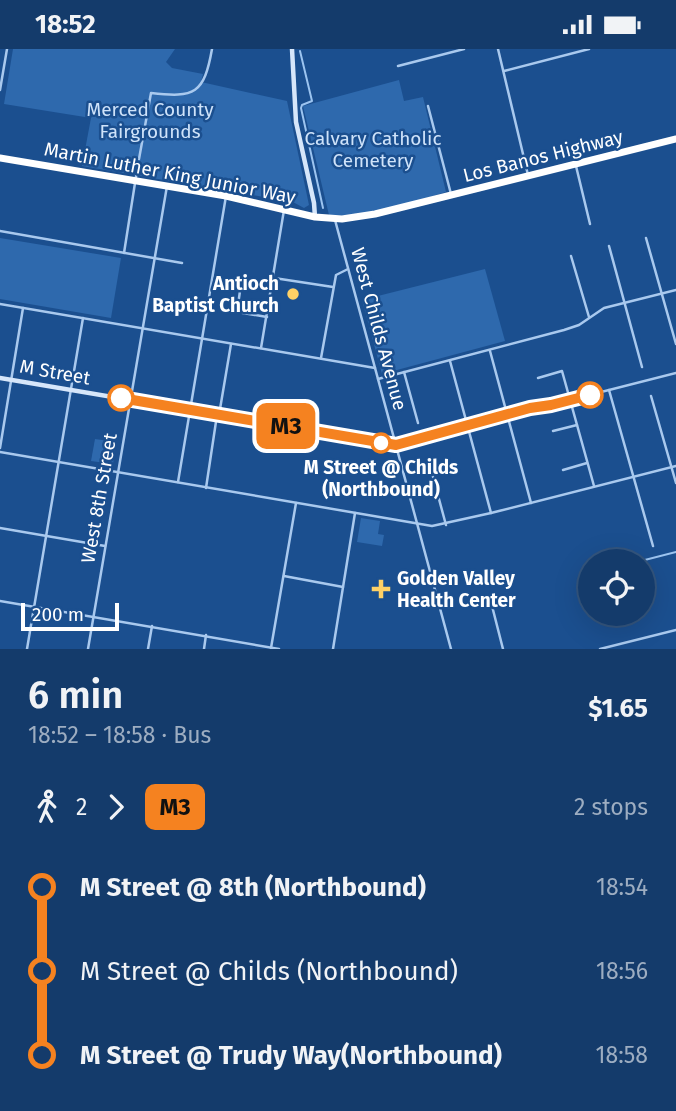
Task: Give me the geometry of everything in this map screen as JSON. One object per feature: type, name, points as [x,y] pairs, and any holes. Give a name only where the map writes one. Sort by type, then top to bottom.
[{"type":"highway","name":"Los Banos Highway","points":[[335,220],[375,214],[676,139]]},
{"type":"highway","name":"Martin Luther King Junior Way","points":[[0,158],[226,196],[315,218],[335,220]]},
{"type":"street","points":[[0,90],[7,49]]},
{"type":"street","points":[[124,253],[151,93],[178,96],[189,94],[204,80],[212,49]]},
{"type":"street","points":[[292,49],[294,109],[315,218]]},
{"type":"street","points":[[398,66],[464,49]]},
{"type":"street","points":[[498,49],[528,175]]},
{"type":"street","points":[[503,72],[589,49]]},
{"type":"street","points":[[428,106],[451,195]]},
{"type":"street","points":[[576,163],[590,224]]},
{"type":"street","name":"West 8th Street","points":[[88,649],[167,186]]},
{"type":"street","points":[[178,482],[226,196]]},
{"type":"street","points":[[261,349],[284,210]]},
{"type":"street","name":"West Childs Avenue","points":[[335,220],[451,649]]},
{"type":"street","points":[[0,232],[182,263]]},
{"type":"street","points":[[646,238],[676,344]]},
{"type":"street","points":[[609,246],[642,367]]},
{"type":"street","points":[[571,256],[589,317]]},
{"type":"street","points":[[320,359],[336,275],[348,269]]},
{"type":"street","points":[[274,277],[333,288]]},
{"type":"street","points":[[245,285],[240,291],[237,312],[267,317]]},
{"type":"street","points":[[378,379],[572,328],[600,310],[676,290]]},
{"type":"street","points":[[0,304],[375,368]]},
{"type":"street","points":[[23,308],[0,450],[417,524],[446,525],[674,466]]},
{"type":"street","points":[[27,649],[83,319]]},
{"type":"street","points":[[206,488],[232,344]]},
{"type":"street","points":[[490,349],[531,503]]},
{"type":"street","points":[[450,360],[491,513]]},
{"type":"street","points":[[404,372],[418,423]]},
{"type":"street","points":[[538,378],[562,372],[595,487]]},
{"type":"street","points":[[396,445],[507,414],[676,373]]},
{"type":"street","name":"M Street","points":[[0,377],[396,445]]},
{"type":"street","points":[[609,390],[653,546]]},
{"type":"street","points":[[650,396],[674,466],[676,483]]},
{"type":"street","points":[[553,431],[578,425]]},
{"type":"street","points":[[429,462],[446,525]]},
{"type":"street","points":[[563,470],[588,463]]},
{"type":"street","points":[[271,648],[296,503]]},
{"type":"street","points":[[333,649],[355,513]]},
{"type":"street","points":[[0,528],[105,546]]},
{"type":"street","points":[[284,576],[343,587]]},
{"type":"street","points":[[0,601],[279,649]]},
{"type":"street","points":[[491,603],[503,649]]},
{"type":"street","points":[[148,649],[152,626]]},
{"type":"street","points":[[600,649],[676,630]]},
{"type":"street","points":[[204,649],[206,635]]},
{"type":"green space","name":"Merced County Fairgrounds","points":[[13,49],[175,49],[166,62],[172,68],[203,74],[201,82],[287,101],[309,205],[304,208],[293,202],[82,166],[91,118],[4,104]]},
{"type":"green space","name":"Calvary Catholic Cemetery","points":[[399,80],[404,101],[423,97],[446,192],[371,212],[329,215],[303,106]]},
{"type":"green space","points":[[0,238],[121,258],[111,318],[0,299]]},
{"type":"green space","points":[[485,269],[505,341],[382,374],[362,300]]},
{"type":"green space","points":[[95,439],[116,442],[113,464],[91,461]]},
{"type":"green space","points":[[361,518],[380,521],[378,534],[384,535],[382,546],[357,542]]},
{"type":"waterway","points":[[300,51],[312,101],[301,108],[323,208]]},
{"type":"waterway","points":[[655,557],[676,552]]},
{"type":"bus line","name":"M3","points":[[121,398],[396,445],[530,408],[590,395]]},
{"type":"place","name":"Antioch Baptist Church","points":[[293,294]]},
{"type":"place","name":"M Street @ Childs (Northbound)","points":[[381,443]]},
{"type":"place","name":"Golden Valley Health Center","points":[[381,589]]}]
